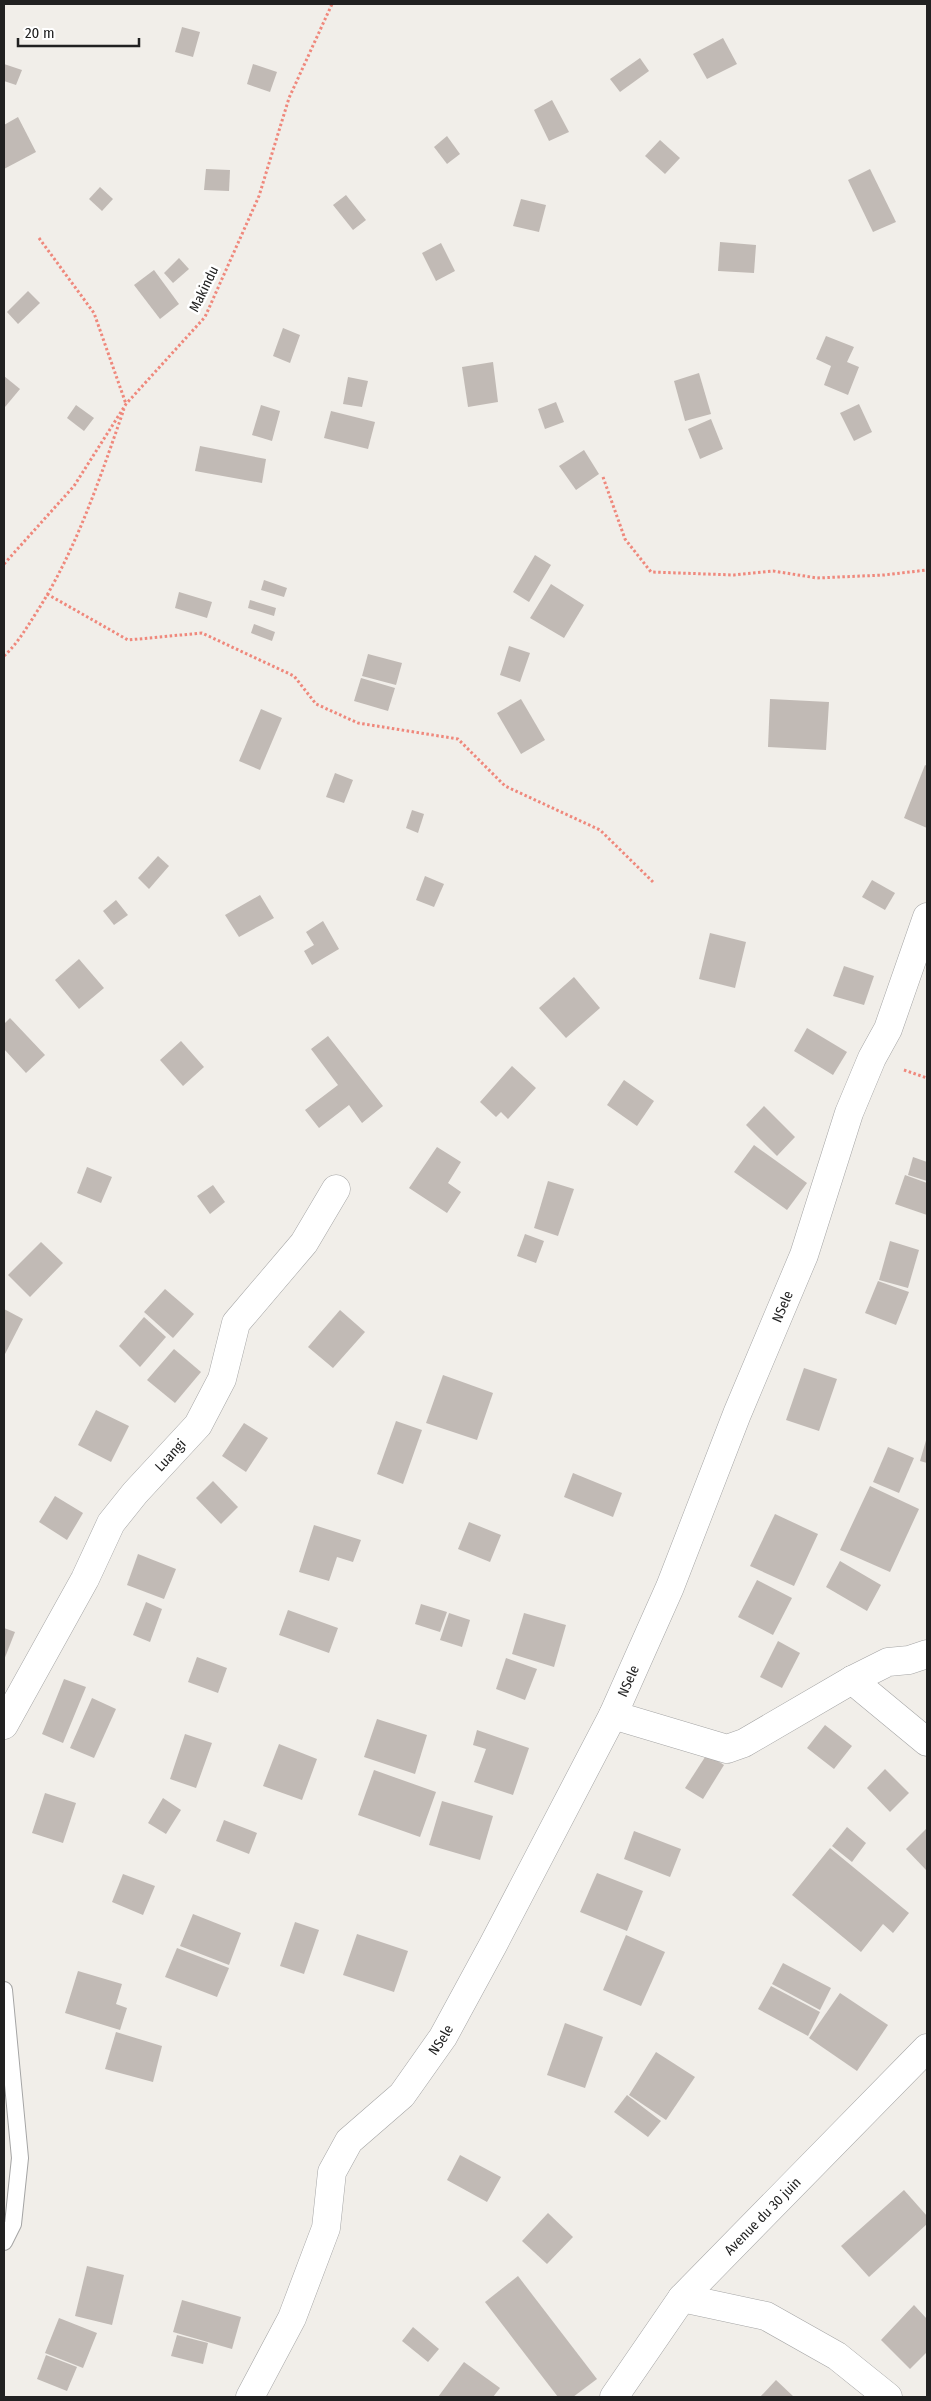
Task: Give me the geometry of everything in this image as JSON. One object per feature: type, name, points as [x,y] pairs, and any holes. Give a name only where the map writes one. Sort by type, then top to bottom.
[{"type":"street","name":"NSele","points":[[250,2397],[292,2318],[326,2228],[332,2172],[349,2141],[402,2095],[443,2037],[493,1945],[612,1715],[670,1587],[737,1414],[804,1255],[848,1113],[872,1058],[888,1029],[927,917]]},
{"type":"street","name":"Luangi","points":[[4,1725],[85,1579],[111,1524],[135,1493],[198,1425],[222,1379],[236,1323],[304,1243],[336,1189]]},
{"type":"street","points":[[612,1715],[727,1749],[744,1743],[852,1680],[888,1662],[908,1660],[927,1654]]},
{"type":"street","points":[[852,1680],[927,1742]]},
{"type":"street","name":"Avenue du 30 juin","points":[[614,2397],[682,2298],[927,2048]]},
{"type":"street","points":[[682,2298],[766,2316],[837,2356],[888,2397]]},
{"type":"lane","points":[[4,1990],[20,2158],[13,2224],[4,2242]]},
{"type":"path","name":"Makindu","points":[[4,564],[74,486],[126,404],[205,317],[259,196],[290,98],[332,4]]},
{"type":"path","points":[[4,656],[15,645],[48,594],[82,527],[126,404],[94,312],[38,238]]},
{"type":"path","points":[[603,477],[625,539],[651,572],[734,575],[773,571],[817,578],[884,575],[927,570]]},
{"type":"path","points":[[48,594],[128,640],[202,633],[294,676],[316,704],[358,723],[458,738],[505,786],[600,830],[653,882]]},
{"type":"building","points":[[182,27],[200,32],[193,57],[175,52]]},
{"type":"building","points":[[723,38],[737,64],[707,79],[693,54]]},
{"type":"building","points":[[640,58],[649,71],[620,92],[610,79]]},
{"type":"building","points":[[4,64],[22,70],[16,85],[4,81]]},
{"type":"building","points":[[253,64],[277,72],[270,92],[247,84]]},
{"type":"building","points":[[552,100],[569,132],[549,141],[534,110]]},
{"type":"building","points":[[18,117],[36,152],[4,169],[4,125]]},
{"type":"building","points":[[447,136],[460,154],[447,164],[434,147]]},
{"type":"building","points":[[660,140],[680,158],[665,174],[645,156]]},
{"type":"building","points":[[206,169],[230,170],[229,191],[204,190]]},
{"type":"building","points":[[870,169],[896,222],[873,232],[848,180]]},
{"type":"building","points":[[100,187],[113,199],[102,211],[89,199]]},
{"type":"building","points":[[346,195],[366,220],[353,230],[333,205]]},
{"type":"building","points":[[521,199],[546,205],[539,232],[513,226]]},
{"type":"building","points":[[720,242],[756,245],[754,273],[718,271]]},
{"type":"building","points":[[441,243],[455,271],[436,281],[422,253]]},
{"type":"building","points":[[179,258],[189,269],[173,283],[164,273]]},
{"type":"building","points":[[154,270],[179,304],[160,319],[134,285]]},
{"type":"building","points":[[28,291],[40,303],[18,324],[7,312]]},
{"type":"building","points":[[283,328],[300,335],[290,363],[273,356]]},
{"type":"building","points":[[826,336],[854,347],[847,362],[859,367],[848,395],[824,385],[831,366],[816,359]]},
{"type":"building","points":[[493,362],[498,402],[468,407],[462,367]]},
{"type":"building","points":[[699,373],[711,414],[685,421],[674,381]]},
{"type":"building","points":[[4,376],[20,389],[5,407],[4,406]]},
{"type":"building","points":[[348,377],[368,381],[362,407],[343,404]]},
{"type":"building","points":[[556,402],[564,422],[545,429],[538,409]]},
{"type":"building","points":[[859,404],[872,432],[854,441],[840,413]]},
{"type":"building","points":[[76,405],[94,418],[84,431],[67,418]]},
{"type":"building","points":[[261,405],[280,411],[272,441],[252,435]]},
{"type":"building","points":[[331,411],[375,422],[368,449],[324,438]]},
{"type":"building","points":[[711,419],[723,449],[700,459],[688,429]]},
{"type":"building","points":[[200,446],[266,459],[262,483],[195,471]]},
{"type":"building","points":[[584,450],[599,474],[576,490],[559,466]]},
{"type":"building","points":[[535,555],[551,565],[529,602],[513,592]]},
{"type":"building","points":[[264,580],[287,588],[284,597],[261,590]]},
{"type":"building","points":[[551,584],[584,605],[564,638],[530,618]]},
{"type":"building","points":[[179,592],[212,602],[207,618],[175,608]]},
{"type":"building","points":[[250,600],[276,608],[274,616],[248,608]]},
{"type":"building","points":[[254,624],[275,632],[272,641],[251,633]]},
{"type":"building","points":[[509,646],[530,653],[520,682],[500,675]]},
{"type":"building","points":[[368,654],[402,663],[396,685],[362,676]]},
{"type":"building","points":[[361,678],[395,688],[388,711],[354,701]]},
{"type":"building","points":[[521,699],[545,740],[521,754],[497,713]]},
{"type":"building","points":[[770,699],[829,702],[826,750],[768,747]]},
{"type":"building","points":[[261,709],[282,718],[260,770],[239,761]]},
{"type":"building","points":[[925,765],[927,766],[927,828],[904,818]]},
{"type":"building","points":[[335,773],[353,780],[344,803],[326,797]]},
{"type":"building","points":[[412,810],[424,814],[418,833],[406,828]]},
{"type":"building","points":[[158,856],[169,866],[149,889],[138,878]]},
{"type":"building","points":[[425,876],[444,884],[434,907],[416,900]]},
{"type":"building","points":[[872,880],[895,893],[885,910],[862,897]]},
{"type":"building","points":[[260,895],[274,918],[239,937],[225,915]]},
{"type":"building","points":[[116,900],[128,915],[114,925],[103,911]]},
{"type":"building","points":[[323,921],[339,949],[312,965],[304,951],[314,945],[306,932]]},
{"type":"building","points":[[710,933],[746,942],[735,988],[699,979]]},
{"type":"building","points":[[79,959],[104,988],[79,1009],[55,980]]},
{"type":"building","points":[[844,966],[874,976],[864,1005],[833,996]]},
{"type":"building","points":[[574,977],[600,1008],[566,1038],[539,1008]]},
{"type":"building","points":[[10,1018],[45,1055],[26,1073],[4,1049],[4,1024]]},
{"type":"building","points":[[807,1028],[847,1052],[833,1075],[794,1051]]},
{"type":"building","points":[[328,1036],[383,1106],[362,1123],[349,1105],[319,1128],[305,1110],[338,1085],[311,1049]]},
{"type":"building","points":[[181,1041],[204,1067],[183,1086],[160,1060]]},
{"type":"building","points":[[512,1066],[536,1088],[508,1119],[501,1112],[496,1117],[480,1102]]},
{"type":"building","points":[[624,1080],[654,1101],[637,1126],[607,1105]]},
{"type":"building","points":[[764,1106],[795,1137],[777,1156],[746,1125]]},
{"type":"building","points":[[754,1145],[807,1183],[787,1210],[734,1172]]},
{"type":"building","points":[[437,1147],[461,1162],[448,1183],[461,1192],[447,1213],[409,1188]]},
{"type":"building","points":[[913,1157],[927,1162],[927,1181],[908,1175]]},
{"type":"building","points":[[87,1167],[112,1177],[101,1203],[77,1193]]},
{"type":"building","points":[[905,1175],[927,1183],[927,1215],[895,1204]]},
{"type":"building","points":[[548,1181],[574,1189],[558,1236],[534,1228]]},
{"type":"building","points":[[213,1185],[225,1202],[210,1214],[197,1196]]},
{"type":"building","points":[[525,1234],[544,1241],[536,1263],[517,1256]]},
{"type":"building","points":[[890,1241],[919,1250],[908,1288],[879,1280]]},
{"type":"building","points":[[41,1242],[63,1263],[30,1297],[8,1275]]},
{"type":"building","points":[[878,1281],[909,1292],[896,1325],[865,1313]]},
{"type":"building","points":[[165,1289],[194,1314],[173,1338],[144,1312]]},
{"type":"building","points":[[4,1309],[23,1319],[4,1356]]},
{"type":"building","points":[[340,1310],[365,1332],[333,1368],[308,1347]]},
{"type":"building","points":[[144,1317],[166,1337],[140,1367],[119,1346]]},
{"type":"building","points":[[174,1349],[201,1372],[175,1403],[147,1380]]},
{"type":"building","points":[[804,1368],[837,1379],[819,1431],[786,1420]]},
{"type":"building","points":[[443,1375],[493,1393],[477,1440],[426,1423]]},
{"type":"building","points":[[96,1410],[129,1426],[111,1462],[78,1445]]},
{"type":"building","points":[[396,1421],[422,1430],[403,1484],[377,1474]]},
{"type":"building","points":[[244,1423],[268,1438],[246,1472],[222,1456]]},
{"type":"building","points":[[927,1437],[927,1463],[920,1461]]},
{"type":"building","points":[[888,1447],[914,1458],[899,1493],[873,1482]]},
{"type":"building","points":[[573,1473],[622,1493],[613,1517],[564,1497]]},
{"type":"building","points":[[213,1481],[238,1507],[221,1524],[196,1498]]},
{"type":"building","points":[[870,1486],[919,1509],[890,1572],[840,1550]]},
{"type":"building","points":[[55,1496],[83,1513],[67,1540],[39,1522]]},
{"type":"building","points":[[775,1514],[818,1534],[794,1586],[750,1566]]},
{"type":"building","points":[[469,1522],[501,1535],[490,1562],[458,1549]]},
{"type":"building","points":[[314,1525],[361,1540],[353,1562],[337,1557],[329,1581],[299,1572]]},
{"type":"building","points":[[138,1554],[176,1569],[164,1599],[127,1585]]},
{"type":"building","points":[[840,1561],[881,1585],[867,1611],[826,1587]]},
{"type":"building","points":[[757,1580],[792,1598],[773,1635],[738,1617]]},
{"type":"building","points":[[146,1602],[162,1609],[150,1642],[133,1635]]},
{"type":"building","points":[[421,1604],[447,1612],[440,1632],[415,1624]]},
{"type":"building","points":[[288,1610],[338,1628],[329,1653],[279,1635]]},
{"type":"building","points":[[449,1613],[470,1620],[462,1647],[440,1640]]},
{"type":"building","points":[[524,1613],[566,1625],[554,1667],[512,1654]]},
{"type":"building","points":[[4,1628],[15,1632],[4,1660]]},
{"type":"building","points":[[778,1641],[800,1653],[782,1688],[760,1677]]},
{"type":"building","points":[[197,1657],[227,1668],[218,1693],[188,1682]]},
{"type":"building","points":[[506,1658],[537,1669],[525,1700],[496,1689]]},
{"type":"building","points":[[64,1679],[86,1687],[63,1743],[42,1734]]},
{"type":"building","points":[[92,1698],[116,1709],[94,1758],[70,1748]]},
{"type":"building","points":[[377,1719],[427,1735],[415,1774],[364,1757]]},
{"type":"building","points":[[825,1725],[852,1746],[834,1769],[807,1748]]},
{"type":"building","points":[[477,1730],[529,1748],[513,1795],[474,1782],[486,1749],[473,1745]]},
{"type":"building","points":[[185,1734],[212,1743],[196,1788],[170,1779]]},
{"type":"building","points":[[279,1744],[317,1759],[302,1800],[263,1786]]},
{"type":"building","points":[[707,1754],[724,1765],[703,1799],[685,1788]]},
{"type":"building","points":[[885,1769],[909,1793],[890,1812],[867,1788]]},
{"type":"building","points":[[374,1770],[436,1792],[420,1837],[358,1815]]},
{"type":"building","points":[[45,1793],[76,1803],[63,1843],[32,1833]]},
{"type":"building","points":[[163,1798],[181,1810],[166,1834],[148,1823]]},
{"type":"building","points":[[442,1801],[493,1816],[480,1860],[429,1845]]},
{"type":"building","points":[[224,1820],[257,1833],[249,1854],[216,1841]]},
{"type":"building","points":[[847,1827],[866,1843],[852,1862],[832,1846]]},
{"type":"building","points":[[927,1828],[927,1871],[906,1849]]},
{"type":"building","points":[[634,1831],[681,1849],[670,1877],[624,1859]]},
{"type":"building","points":[[830,1848],[909,1913],[893,1933],[883,1924],[861,1952],[792,1895]]},
{"type":"building","points":[[597,1873],[643,1891],[627,1931],[580,1912]]},
{"type":"building","points":[[123,1874],[155,1886],[143,1915],[112,1902]]},
{"type":"building","points":[[193,1914],[241,1933],[229,1965],[180,1946]]},
{"type":"building","points":[[295,1922],[319,1930],[304,1974],[280,1966]]},
{"type":"building","points":[[357,1934],[408,1951],[394,1992],[343,1975]]},
{"type":"building","points":[[626,1935],[665,1952],[641,2006],[603,1990]]},
{"type":"building","points":[[177,1948],[229,1968],[217,1997],[165,1977]]},
{"type":"building","points":[[783,1963],[831,1988],[820,2010],[772,1984]]},
{"type":"building","points":[[78,1971],[122,1984],[116,2004],[127,2008],[120,2030],[65,2013]]},
{"type":"building","points":[[771,1986],[820,2012],[808,2036],[758,2009]]},
{"type":"building","points":[[840,1993],[888,2025],[857,2071],[809,2038]]},
{"type":"building","points":[[565,2023],[603,2037],[585,2088],[547,2075]]},
{"type":"building","points":[[116,2032],[162,2046],[153,2082],[105,2069]]},
{"type":"building","points":[[656,2052],[695,2077],[666,2120],[629,2095]]},
{"type":"building","points":[[627,2095],[661,2121],[648,2137],[614,2112]]},
{"type":"building","points":[[460,2155],[501,2177],[487,2202],[447,2180]]},
{"type":"building","points":[[904,2190],[927,2216],[927,2224],[869,2277],[841,2246]]},
{"type":"building","points":[[548,2213],[573,2237],[547,2264],[522,2241]]},
{"type":"building","points":[[87,2266],[124,2275],[112,2325],[75,2316]]},
{"type":"building","points":[[518,2276],[597,2379],[573,2397],[558,2397],[485,2302]]},
{"type":"building","points":[[182,2300],[241,2317],[232,2349],[173,2332]]},
{"type":"building","points":[[914,2305],[927,2319],[927,2352],[910,2369],[881,2340]]},
{"type":"building","points":[[59,2318],[97,2333],[83,2368],[45,2353]]},
{"type":"building","points":[[413,2327],[439,2349],[428,2362],[402,2341]]},
{"type":"building","points":[[177,2335],[208,2343],[203,2364],[171,2356]]},
{"type":"building","points":[[46,2355],[77,2367],[67,2391],[37,2379]]},
{"type":"building","points":[[464,2362],[500,2388],[493,2397],[438,2397]]},
{"type":"building","points":[[776,2380],[794,2397],[760,2397]]}]
